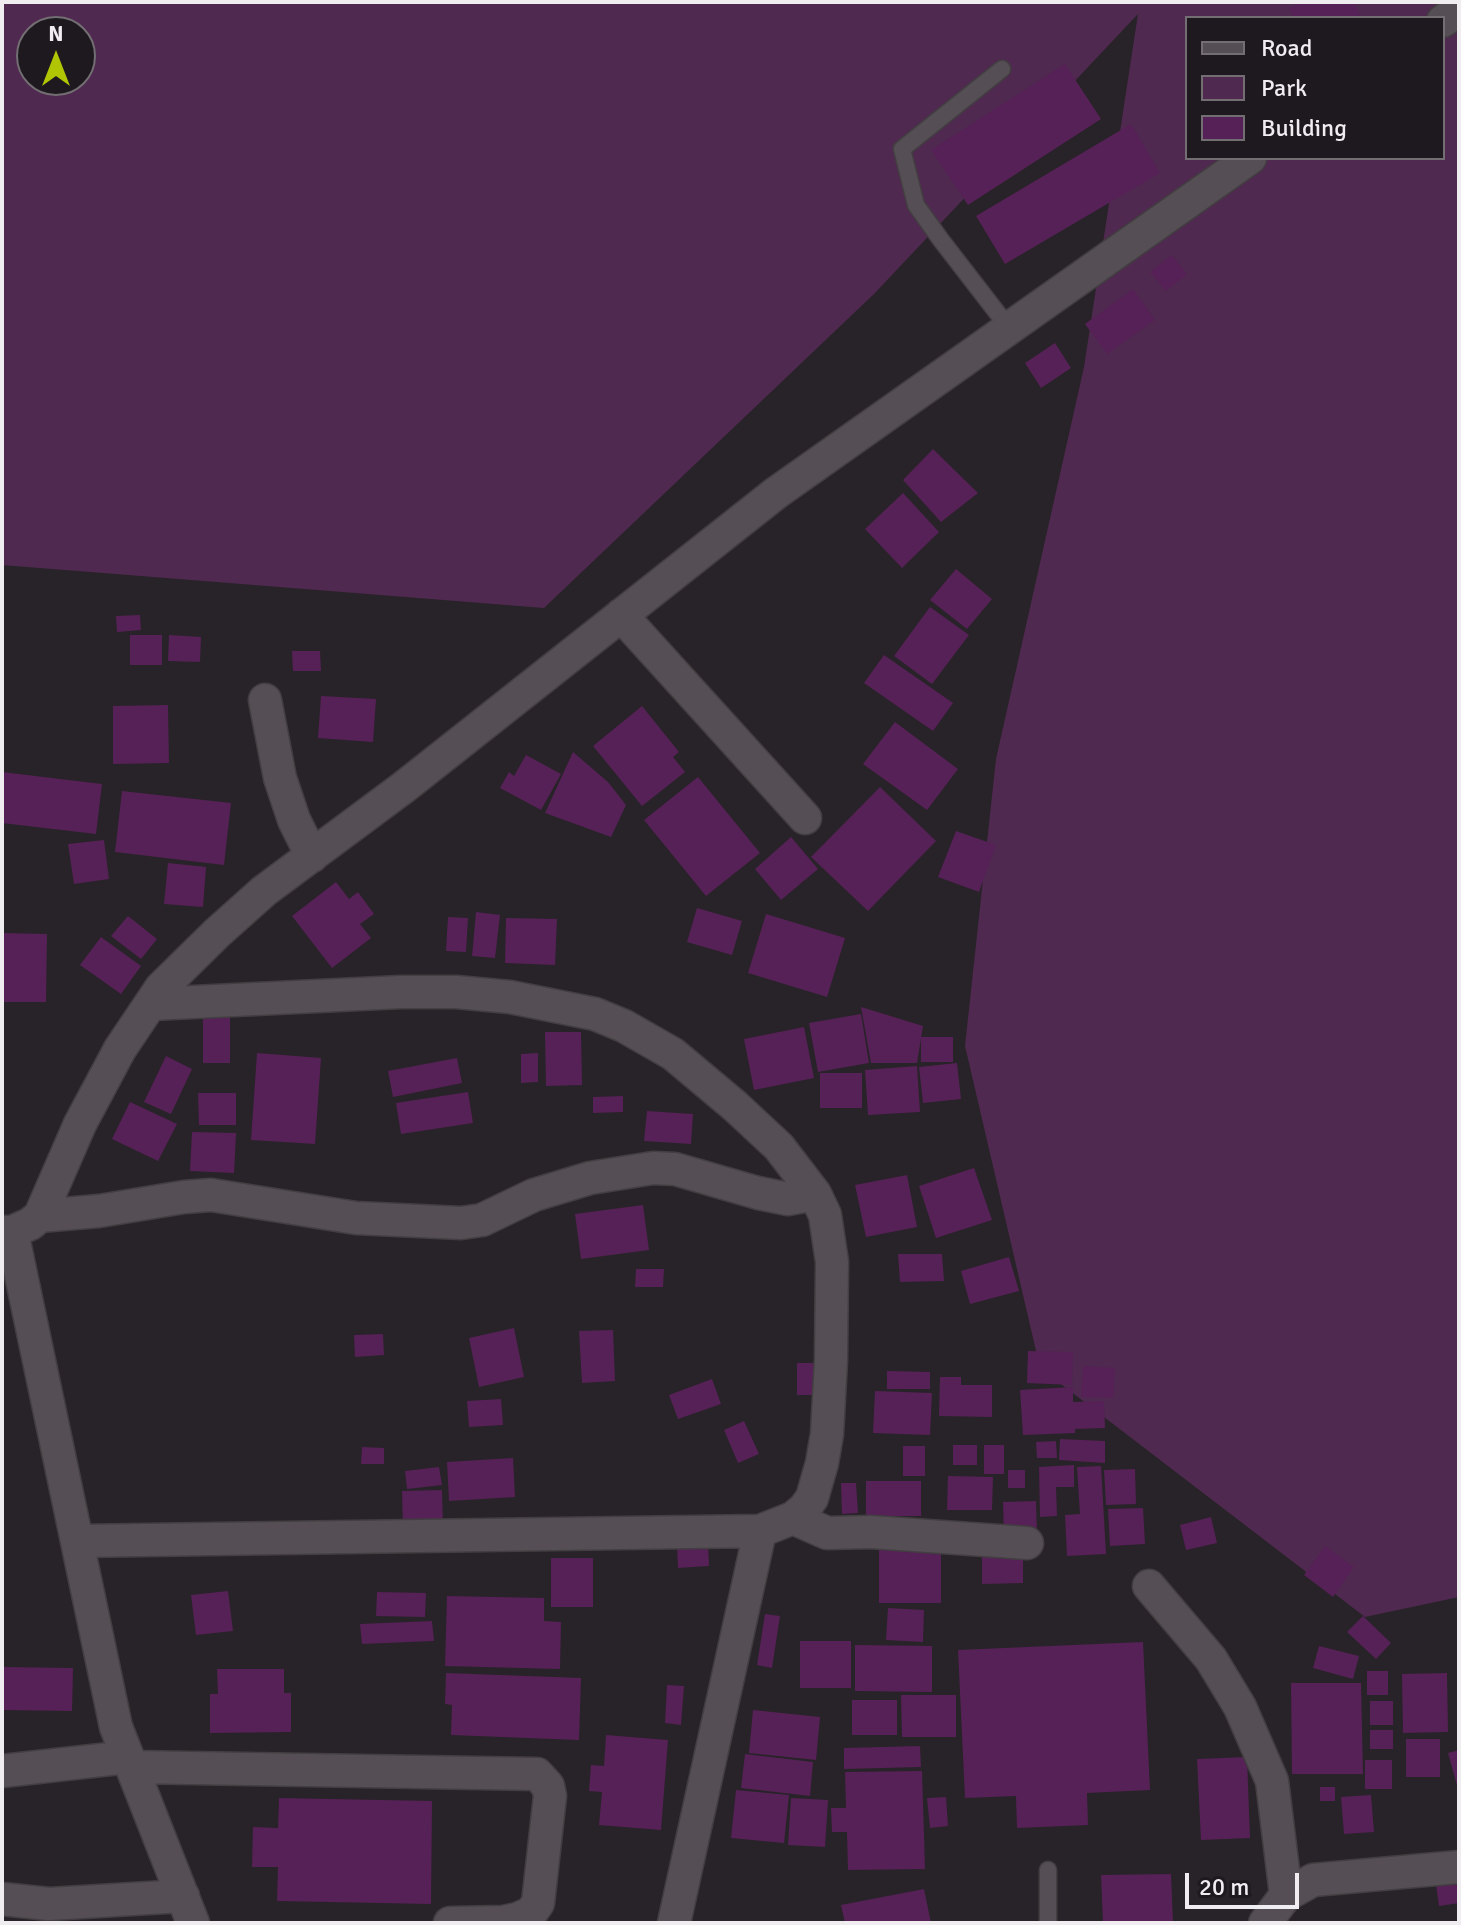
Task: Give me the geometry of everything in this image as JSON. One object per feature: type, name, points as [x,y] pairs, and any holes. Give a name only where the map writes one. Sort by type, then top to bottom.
[{"type":"street","points":[[2,1899],[49,1904],[188,1909],[116,1727],[7,1232],[30,1224],[40,1216],[80,1124],[120,1049],[161,988],[264,891],[404,787],[776,493],[1247,160]]},
{"type":"street","points":[[621,615],[805,818]]},
{"type":"street","points":[[265,700],[280,778],[294,820],[312,856]]},
{"type":"street","points":[[77,1541],[760,1531],[793,1518],[812,1498],[827,1434],[832,1262],[825,1215],[815,1194],[779,1147],[673,1054],[624,1026],[595,1014],[510,997],[456,992],[330,994],[152,1004]]},
{"type":"street","points":[[40,1216],[211,1195],[356,1218],[461,1223],[482,1220],[534,1195],[590,1178],[653,1168],[675,1169],[788,1199],[815,1194]]},
{"type":"street","points":[[793,1518],[827,1533],[871,1532],[1027,1543]]},
{"type":"street","points":[[674,1923],[760,1531]]},
{"type":"street","points":[[1149,1586],[1211,1659],[1240,1707],[1272,1781],[1286,1895]]},
{"type":"street","points":[[2,1771],[130,1762],[537,1774],[548,1786],[550,1796],[538,1903],[531,1913],[517,1919],[450,1923]]},
{"type":"street","points":[[1265,1923],[1286,1895],[1313,1880],[1459,1867]]},
{"type":"lane","points":[[1002,69],[902,149],[916,205],[1009,328]]},
{"type":"lane","points":[[1048,1870],[1048,1923]]},
{"type":"green space","points":[[2,2],[1459,2],[1459,1597],[1365,1617],[1040,1368],[965,1046],[996,759],[1084,367],[1138,14],[874,294],[544,608],[2,565]]},
{"type":"building","points":[[1301,2],[1354,2],[1361,16],[1293,16],[1289,8]]},
{"type":"building","points":[[1065,64],[1101,119],[968,205],[931,150]]},
{"type":"building","points":[[1131,124],[1160,173],[1005,264],[976,216]]},
{"type":"building","points":[[1172,255],[1187,274],[1166,291],[1150,272]]},
{"type":"building","points":[[1133,289],[1155,320],[1107,354],[1085,324]]},
{"type":"building","points":[[1055,343],[1071,368],[1041,388],[1025,363]]},
{"type":"building","points":[[933,449],[978,493],[941,522],[903,480]]},
{"type":"building","points":[[903,493],[939,532],[902,568],[865,529]]},
{"type":"building","points":[[956,569],[992,599],[967,629],[930,600]]},
{"type":"building","points":[[930,607],[969,635],[932,684],[894,656]]},
{"type":"building","points":[[140,615],[141,630],[117,632],[116,616]]},
{"type":"building","points":[[130,635],[162,635],[162,665],[130,665]]},
{"type":"building","points":[[169,635],[201,637],[200,662],[168,661]]},
{"type":"building","points":[[292,651],[320,651],[321,671],[293,671]]},
{"type":"building","points":[[884,655],[953,703],[933,731],[864,683]]},
{"type":"building","points":[[321,696],[376,699],[373,742],[318,738]]},
{"type":"building","points":[[168,705],[169,763],[113,764],[113,706]]},
{"type":"building","points":[[642,706],[679,752],[673,757],[685,772],[642,806],[593,746]]},
{"type":"building","points":[[895,722],[958,769],[927,810],[863,764]]},
{"type":"building","points":[[573,752],[608,782],[626,805],[611,837],[545,813]]},
{"type":"building","points":[[526,755],[561,774],[541,810],[500,788],[509,772],[514,776]]},
{"type":"building","points":[[2,772],[102,784],[96,834],[2,823]]},
{"type":"building","points":[[698,777],[760,853],[706,896],[644,820]]},
{"type":"building","points":[[880,787],[936,841],[868,911],[811,857]]},
{"type":"building","points":[[122,791],[231,803],[224,865],[115,852]]},
{"type":"building","points":[[956,831],[996,845],[979,892],[938,877]]},
{"type":"building","points":[[791,837],[818,869],[781,900],[755,869]]},
{"type":"building","points":[[104,840],[109,879],[74,884],[68,844]]},
{"type":"building","points":[[168,863],[206,867],[203,907],[164,904]]},
{"type":"building","points":[[336,882],[349,899],[358,892],[374,914],[360,924],[371,938],[332,968],[292,916]]},
{"type":"building","points":[[697,908],[742,921],[732,955],[687,942]]},
{"type":"building","points":[[476,912],[500,915],[495,958],[472,956]]},
{"type":"building","points":[[766,914],[845,938],[827,997],[748,973]]},
{"type":"building","points":[[128,916],[157,939],[141,959],[111,936]]},
{"type":"building","points":[[448,917],[468,918],[466,952],[446,951]]},
{"type":"building","points":[[506,918],[557,919],[555,965],[505,963]]},
{"type":"building","points":[[2,933],[47,934],[46,1002],[2,1002]]},
{"type":"building","points":[[101,937],[141,966],[121,994],[80,965]]},
{"type":"building","points":[[861,1007],[923,1026],[917,1063],[871,1063]]},
{"type":"building","points":[[203,1009],[230,1009],[230,1063],[203,1063]]},
{"type":"building","points":[[861,1014],[869,1063],[818,1072],[809,1023]]},
{"type":"building","points":[[804,1027],[814,1078],[754,1090],[744,1039]]},
{"type":"building","points":[[545,1032],[581,1032],[582,1085],[546,1086]]},
{"type":"building","points":[[921,1037],[953,1037],[953,1062],[921,1062]]},
{"type":"building","points":[[257,1053],[321,1058],[315,1144],[251,1140]]},
{"type":"building","points":[[538,1053],[538,1082],[521,1083],[521,1054]]},
{"type":"building","points":[[166,1056],[192,1069],[171,1114],[144,1102]]},
{"type":"building","points":[[457,1058],[462,1083],[393,1097],[388,1071]]},
{"type":"building","points":[[957,1063],[961,1099],[923,1103],[919,1067]]},
{"type":"building","points":[[917,1066],[920,1112],[868,1115],[865,1070]]},
{"type":"building","points":[[820,1073],[862,1073],[862,1108],[820,1108]]},
{"type":"building","points":[[468,1092],[473,1123],[401,1134],[396,1103]]},
{"type":"building","points":[[198,1093],[236,1093],[236,1125],[199,1125]]},
{"type":"building","points":[[623,1096],[623,1112],[593,1113],[593,1097]]},
{"type":"building","points":[[130,1102],[177,1124],[158,1161],[112,1139]]},
{"type":"building","points":[[647,1111],[693,1114],[691,1144],[644,1141]]},
{"type":"building","points":[[192,1132],[236,1133],[234,1173],[190,1171]]},
{"type":"building","points":[[974,1168],[992,1220],[936,1238],[919,1186]]},
{"type":"building","points":[[907,1175],[917,1227],[866,1237],[855,1185]]},
{"type":"building","points":[[643,1205],[649,1250],[581,1259],[575,1214]]},
{"type":"building","points":[[898,1254],[942,1254],[944,1281],[900,1282]]},
{"type":"building","points":[[1009,1257],[1019,1291],[970,1304],[961,1271]]},
{"type":"building","points":[[636,1269],[664,1269],[663,1287],[635,1287]]},
{"type":"building","points":[[514,1328],[524,1377],[479,1387],[469,1338]]},
{"type":"building","points":[[613,1330],[615,1381],[582,1383],[579,1331]]},
{"type":"building","points":[[383,1334],[384,1355],[355,1357],[354,1335]]},
{"type":"building","points":[[1028,1351],[1073,1352],[1072,1385],[1027,1383]]},
{"type":"building","points":[[797,1363],[821,1363],[821,1395],[797,1395]]},
{"type":"building","points":[[1083,1366],[1115,1368],[1113,1398],[1081,1397]]},
{"type":"building","points":[[887,1371],[930,1372],[930,1389],[887,1389]]},
{"type":"building","points":[[940,1377],[961,1377],[961,1385],[992,1385],[992,1417],[939,1416]]},
{"type":"building","points":[[712,1379],[721,1404],[678,1419],[669,1395]]},
{"type":"building","points":[[1073,1387],[1073,1402],[1104,1401],[1105,1428],[1075,1429],[1075,1433],[1023,1435],[1020,1390]]},
{"type":"building","points":[[875,1391],[932,1393],[930,1435],[873,1433]]},
{"type":"building","points":[[501,1399],[503,1425],[469,1427],[467,1401]]},
{"type":"building","points":[[744,1421],[759,1454],[738,1463],[724,1430]]},
{"type":"building","points":[[1060,1439],[1105,1441],[1105,1463],[1059,1460]]},
{"type":"building","points":[[1056,1441],[1057,1458],[1037,1458],[1036,1442]]},
{"type":"building","points":[[953,1445],[977,1445],[977,1465],[953,1465]]},
{"type":"building","points":[[984,1445],[1004,1445],[1004,1474],[984,1474]]},
{"type":"building","points":[[903,1446],[925,1446],[925,1476],[903,1476]]},
{"type":"building","points":[[362,1447],[384,1448],[384,1464],[361,1464]]},
{"type":"building","points":[[513,1458],[515,1497],[449,1501],[447,1462]]},
{"type":"building","points":[[1074,1465],[1074,1487],[1056,1487],[1057,1516],[1040,1517],[1039,1467]]},
{"type":"building","points":[[1101,1466],[1106,1554],[1067,1556],[1065,1515],[1080,1514],[1077,1467]]},
{"type":"building","points":[[439,1467],[442,1485],[407,1489],[405,1471]]},
{"type":"building","points":[[1135,1469],[1136,1504],[1106,1505],[1104,1470]]},
{"type":"building","points":[[1008,1470],[1025,1470],[1025,1488],[1008,1488]]},
{"type":"building","points":[[948,1476],[993,1477],[992,1510],[947,1510]]},
{"type":"building","points":[[866,1481],[921,1481],[921,1516],[866,1516]]},
{"type":"building","points":[[841,1483],[856,1483],[858,1513],[842,1514]]},
{"type":"building","points":[[442,1490],[443,1528],[403,1529],[402,1491]]},
{"type":"building","points":[[1036,1501],[1037,1535],[1004,1536],[1003,1502]]},
{"type":"building","points":[[1143,1508],[1145,1544],[1110,1546],[1108,1509]]},
{"type":"building","points":[[1211,1517],[1217,1543],[1186,1550],[1180,1525]]},
{"type":"building","points":[[708,1543],[709,1566],[678,1568],[677,1544]]},
{"type":"building","points":[[879,1545],[941,1545],[941,1603],[879,1603]]},
{"type":"building","points":[[1325,1546],[1354,1567],[1333,1597],[1304,1575]]},
{"type":"building","points":[[982,1551],[1023,1551],[1023,1583],[982,1584]]},
{"type":"building","points":[[551,1558],[593,1558],[593,1607],[551,1607]]},
{"type":"building","points":[[228,1591],[233,1631],[196,1635],[191,1595]]},
{"type":"building","points":[[377,1592],[426,1593],[425,1617],[376,1616]]},
{"type":"building","points":[[447,1596],[544,1598],[544,1621],[561,1622],[560,1669],[445,1666]]},
{"type":"building","points":[[888,1608],[924,1610],[923,1642],[886,1640]]},
{"type":"building","points":[[765,1614],[780,1616],[772,1668],[757,1665]]},
{"type":"building","points":[[1363,1616],[1391,1643],[1376,1659],[1347,1632]]},
{"type":"building","points":[[432,1621],[434,1641],[362,1644],[360,1624]]},
{"type":"building","points":[[800,1641],[851,1641],[851,1688],[800,1688]]},
{"type":"building","points":[[1143,1642],[1150,1790],[1087,1793],[1088,1825],[1017,1828],[1016,1796],[965,1798],[958,1650]]},
{"type":"building","points":[[855,1645],[932,1646],[932,1692],[855,1691]]},
{"type":"building","points":[[1319,1646],[1359,1656],[1353,1679],[1313,1668]]},
{"type":"building","points":[[2,1667],[73,1668],[72,1711],[2,1710]]},
{"type":"building","points":[[217,1669],[284,1669],[284,1693],[291,1693],[291,1732],[210,1733],[210,1694],[218,1694]]},
{"type":"building","points":[[1367,1671],[1388,1671],[1388,1695],[1367,1695]]},
{"type":"building","points":[[446,1673],[581,1678],[579,1740],[451,1735],[452,1705],[445,1704]]},
{"type":"building","points":[[1447,1673],[1448,1732],[1403,1733],[1402,1674]]},
{"type":"building","points":[[1291,1683],[1361,1683],[1363,1774],[1292,1774]]},
{"type":"building","points":[[667,1685],[684,1686],[681,1725],[665,1723]]},
{"type":"building","points":[[901,1695],[956,1695],[956,1737],[902,1737]]},
{"type":"building","points":[[852,1700],[897,1700],[897,1735],[852,1735]]},
{"type":"building","points":[[1370,1701],[1393,1701],[1393,1725],[1370,1725]]},
{"type":"building","points":[[753,1710],[820,1717],[816,1760],[749,1753]]},
{"type":"building","points":[[1370,1730],[1393,1730],[1393,1749],[1370,1749]]},
{"type":"building","points":[[606,1735],[668,1740],[661,1830],[599,1825],[602,1792],[589,1791],[591,1765],[604,1766]]},
{"type":"building","points":[[1406,1739],[1440,1739],[1440,1777],[1406,1777]]},
{"type":"building","points":[[920,1746],[921,1767],[844,1769],[844,1748]]},
{"type":"building","points":[[1459,1750],[1459,1789],[1458,1789],[1448,1753]]},
{"type":"building","points":[[745,1754],[813,1762],[810,1796],[741,1788]]},
{"type":"building","points":[[1247,1757],[1250,1838],[1201,1840],[1197,1759]]},
{"type":"building","points":[[1365,1760],[1392,1760],[1392,1789],[1365,1789]]},
{"type":"building","points":[[922,1771],[925,1869],[848,1870],[847,1832],[832,1832],[831,1808],[846,1808],[845,1772]]},
{"type":"building","points":[[1320,1787],[1335,1787],[1335,1801],[1320,1801]]},
{"type":"building","points":[[736,1790],[789,1795],[784,1843],[731,1838]]},
{"type":"building","points":[[1371,1795],[1374,1832],[1344,1834],[1341,1797]]},
{"type":"building","points":[[946,1797],[948,1826],[930,1828],[927,1798]]},
{"type":"building","points":[[279,1798],[432,1801],[431,1904],[277,1901],[278,1867],[252,1867],[253,1827],[278,1828]]},
{"type":"building","points":[[791,1798],[828,1800],[825,1847],[788,1845]]},
{"type":"building","points":[[1459,1873],[1459,1903],[1439,1906],[1435,1877]]},
{"type":"building","points":[[1171,1874],[1173,1923],[1103,1923],[1101,1875]]},
{"type":"building","points":[[924,1889],[931,1923],[845,1923],[841,1905]]}]
